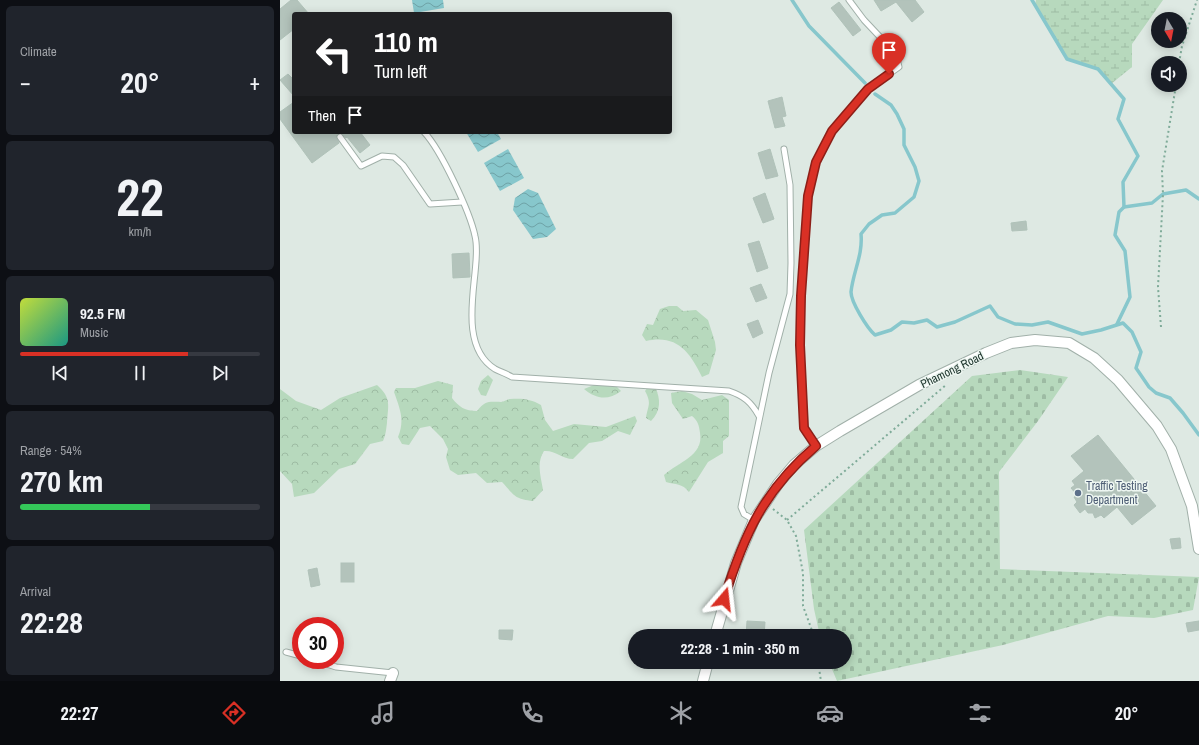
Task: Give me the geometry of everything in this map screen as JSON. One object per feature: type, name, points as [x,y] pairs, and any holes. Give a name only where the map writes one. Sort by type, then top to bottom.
[{"type":"street","name":"Phamong Road","points":[[717,629],[736,563],[754,520],[794,464],[816,446],[919,385],[986,353],[1011,343],[1035,340],[1069,343],[1094,358],[1118,380],[1157,426],[1171,448],[1192,506],[1199,549]]},
{"type":"street","points":[[703,681],[706,669]]},
{"type":"lane","points":[[816,446],[804,428],[800,345],[801,296],[808,196],[816,162],[832,131],[868,89],[899,67],[896,54],[864,20],[850,0]]},
{"type":"lane","points":[[426,134],[431,139],[448,170],[475,236],[477,254],[473,297],[473,340],[484,358],[494,368],[512,377],[729,391],[742,395],[752,404],[759,416]]},
{"type":"lane","points":[[340,137],[361,166],[382,156],[394,157],[403,165],[430,204],[462,202]]},
{"type":"lane","points":[[754,520],[744,514],[741,507],[759,416],[790,294],[790,184],[784,149]]},
{"type":"lane","points":[[286,652],[292,654]]},
{"type":"lane","points":[[344,668],[391,677]]},
{"type":"path","points":[[1180,56],[1197,0]]},
{"type":"path","points":[[1161,328],[1158,287],[1163,194],[1162,171],[1175,92]]},
{"type":"path","points":[[787,520],[949,382]]},
{"type":"path","points":[[765,503],[787,520],[796,536],[803,573],[803,606],[811,629]]},
{"type":"path","points":[[819,669],[821,681]]},
{"type":"green space","points":[[1036,0],[1163,0],[1155,12],[1151,12],[1151,17],[1132,44],[1132,67],[1111,84],[1098,69],[1067,59],[1035,5]]},
{"type":"green space","points":[[669,306],[677,306],[683,311],[696,310],[708,320],[716,350],[709,374],[702,377],[693,360],[681,347],[666,340],[646,341],[642,335],[647,324],[653,325],[660,309]]},
{"type":"green space","points":[[1020,370],[1068,377],[1038,421],[999,472],[1000,569],[1199,577],[1193,610],[1154,618],[1108,616],[1003,645],[837,681],[832,669],[852,669],[852,629],[818,629],[814,609],[804,530],[972,376]]},
{"type":"green space","points":[[488,375],[493,380],[486,396],[481,395],[478,389],[481,381]]},
{"type":"green space","points":[[438,381],[453,385],[452,398],[457,404],[469,410],[477,411],[488,402],[502,402],[508,399],[526,399],[534,401],[541,405],[545,420],[553,431],[574,424],[606,427],[635,416],[637,421],[630,435],[618,431],[602,441],[589,443],[573,459],[544,451],[540,460],[540,475],[543,490],[533,501],[522,499],[515,496],[502,482],[487,483],[476,473],[458,475],[450,470],[446,457],[448,449],[443,439],[430,426],[420,428],[409,445],[402,444],[398,437],[401,425],[401,414],[394,392],[396,388],[415,388]]},
{"type":"green space","points":[[377,385],[385,394],[388,402],[387,423],[383,441],[370,444],[355,464],[339,469],[314,493],[294,497],[292,484],[280,471],[280,389],[296,401],[321,410],[340,398]]},
{"type":"green space","points":[[594,385],[616,386],[621,391],[611,396],[602,398],[593,395],[584,389]]},
{"type":"green space","points":[[648,387],[655,387],[659,400],[657,413],[651,421],[646,418],[649,402],[645,391]]},
{"type":"green space","points":[[682,391],[692,394],[702,400],[722,395],[729,400],[729,436],[723,441],[723,453],[708,462],[689,492],[681,486],[666,482],[664,475],[689,458],[698,447],[700,441],[700,433],[696,420],[692,416],[683,419],[672,403],[671,393]]},
{"type":"water","points":[[412,0],[443,0],[444,8],[414,12]]},
{"type":"water","points":[[467,134],[498,134],[501,139],[478,152]]},
{"type":"water","points":[[508,149],[524,178],[500,191],[484,163]]},
{"type":"water","points":[[528,189],[538,193],[556,229],[547,237],[533,239],[513,210],[515,198]]},
{"type":"building","points":[[291,0],[297,0],[307,12],[292,12],[292,31],[280,40],[280,9]]},
{"type":"building","points":[[874,0],[915,0],[924,12],[912,22],[896,2],[881,11]]},
{"type":"building","points":[[839,2],[861,30],[853,36],[831,8]]},
{"type":"building","points":[[288,74],[292,78],[292,94],[280,80]]},
{"type":"building","points":[[782,97],[786,116],[782,117],[785,126],[775,128],[768,101]]},
{"type":"building","points":[[292,103],[292,134],[338,134],[336,137],[339,143],[312,163],[280,119],[280,112]]},
{"type":"building","points":[[340,134],[362,134],[370,145],[360,153],[347,137],[346,138]]},
{"type":"building","points":[[770,149],[778,176],[766,179],[758,153]]},
{"type":"building","points":[[765,193],[774,219],[763,223],[753,198]]},
{"type":"building","points":[[1026,221],[1027,230],[1012,231],[1011,223]]},
{"type":"building","points":[[759,241],[768,268],[757,272],[748,244]]},
{"type":"building","points":[[469,253],[470,277],[453,278],[452,254]]},
{"type":"building","points":[[761,284],[767,298],[756,302],[750,288]]},
{"type":"building","points":[[758,320],[763,333],[753,338],[747,324]]},
{"type":"building","points":[[1098,435],[1156,506],[1132,525],[1117,507],[1104,518],[1101,515],[1095,518],[1093,513],[1088,513],[1085,509],[1080,513],[1074,505],[1077,502],[1074,497],[1077,495],[1071,488],[1075,485],[1072,481],[1084,471],[1071,456]]},
{"type":"building","points":[[1180,538],[1181,548],[1172,549],[1170,539]]},
{"type":"building","points":[[341,563],[354,563],[354,582],[341,582]]},
{"type":"building","points":[[317,568],[320,585],[311,587],[308,570]]},
{"type":"building","points":[[747,621],[765,622],[764,629],[746,629]]},
{"type":"building","points":[[1199,621],[1199,630],[1188,632],[1186,623]]},
{"type":"building","points":[[499,630],[513,630],[512,640],[499,639]]},
{"type":"waterway","points":[[792,0],[809,26],[865,83]]},
{"type":"waterway","points":[[1032,0],[1067,59],[1098,69],[1124,99],[1118,119],[1138,156],[1123,182],[1124,207],[1119,212],[1115,235],[1125,251],[1130,297],[1117,324]]},
{"type":"waterway","points":[[875,94],[891,105],[897,114],[904,129],[904,145],[915,167],[919,181],[914,197],[895,213],[882,215],[869,224],[861,234],[861,249],[851,292],[856,308],[872,332],[875,335],[891,330],[902,322],[914,323],[927,320],[937,327],[955,322],[990,306],[998,317],[1015,324],[1032,325],[1048,322],[1082,334],[1123,323],[1132,332],[1141,352],[1136,368],[1149,387],[1156,393],[1170,398],[1199,435]]},
{"type":"waterway","points":[[1124,207],[1152,203],[1163,194],[1186,190],[1199,199]]},
{"type":"place","name":"Traffic Testing Department","points":[[1078,493]]},
{"type":"route","points":[[724,599],[736,563],[754,520],[778,484],[794,464],[816,446],[804,428],[803,376],[800,345],[801,296],[808,196],[816,162],[832,131],[839,122],[868,89],[889,74]]}]
